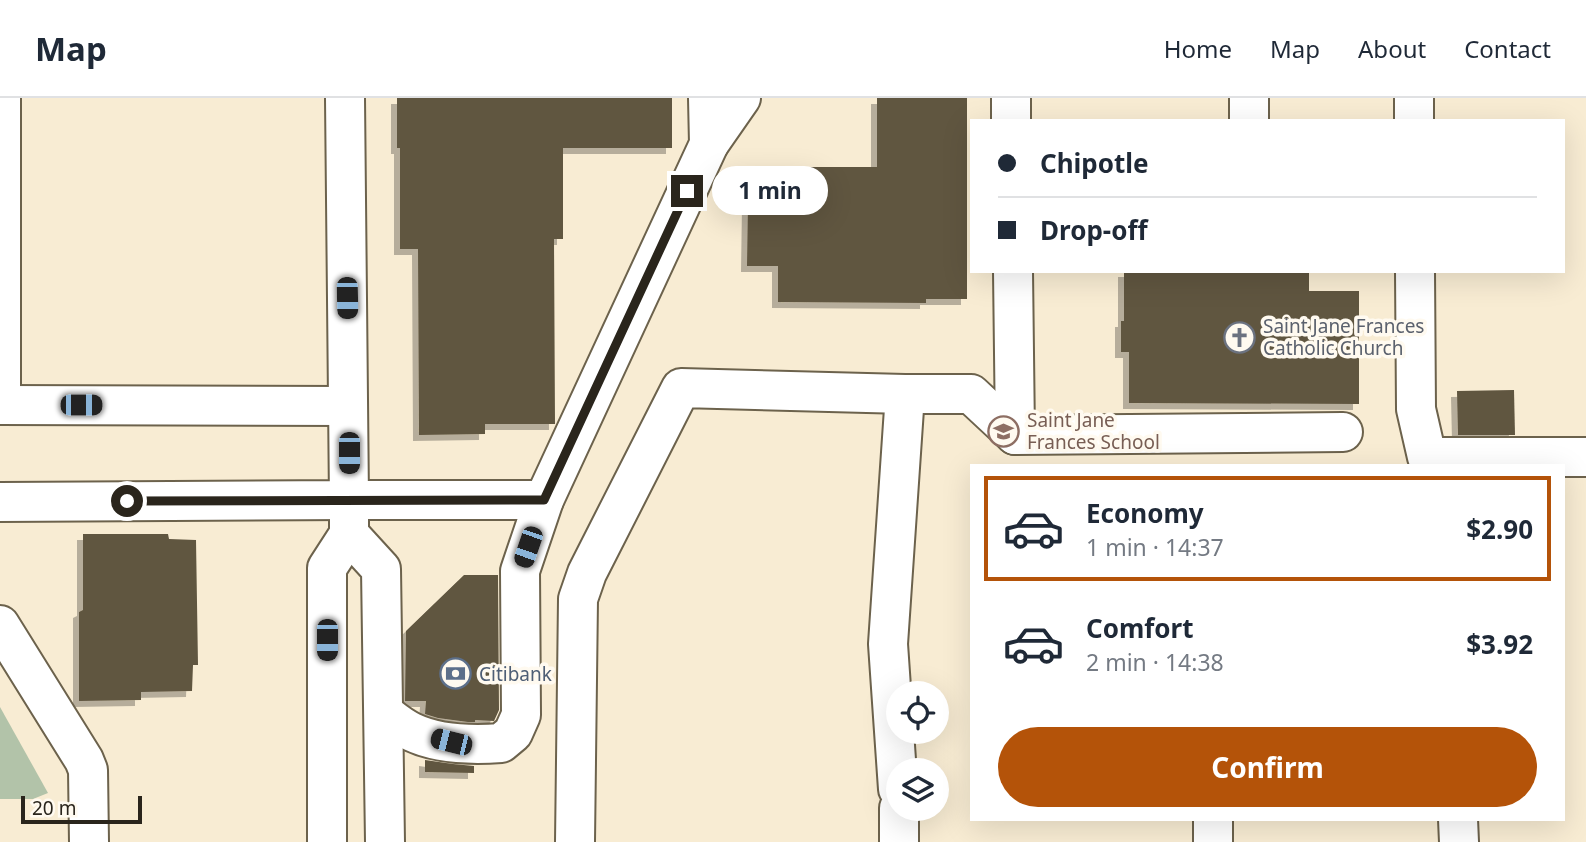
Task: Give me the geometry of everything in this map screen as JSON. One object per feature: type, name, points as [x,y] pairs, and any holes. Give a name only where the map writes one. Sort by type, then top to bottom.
[{"type":"lane","points":[[1,98],[0,405],[348,406]]},
{"type":"lane","points":[[327,842],[327,568],[349,517],[345,98]]},
{"type":"lane","points":[[708,98],[709,144]]},
{"type":"lane","points":[[384,713],[415,733],[451,742],[501,743],[513,733],[521,715],[520,570],[544,500],[709,144],[741,98]]},
{"type":"lane","points":[[1011,98],[1012,119]]},
{"type":"lane","points":[[1249,98],[1249,119]]},
{"type":"lane","points":[[1414,98],[1414,119]]},
{"type":"lane","points":[[1013,273],[1015,435]]},
{"type":"lane","points":[[1415,273],[1416,409],[1427,457],[1586,457]]},
{"type":"lane","points":[[575,842],[578,599],[593,561],[681,388],[971,394],[1015,435],[1343,432]]},
{"type":"lane","points":[[896,758],[888,644],[905,394]]},
{"type":"lane","points":[[0,502],[349,517],[544,500]]},
{"type":"lane","points":[[349,517],[381,569],[385,842]]},
{"type":"lane","points":[[0,625],[84,760],[88,770],[89,842]]},
{"type":"lane","points":[[899,821],[900,842]]},
{"type":"lane","points":[[1213,821],[1213,842]]},
{"type":"lane","points":[[1458,821],[1459,842]]},
{"type":"green space","points":[[0,707],[48,793],[33,799],[0,799]]},
{"type":"building","points":[[397,98],[672,98],[672,148],[563,148],[563,239],[554,239],[555,424],[485,424],[485,434],[419,435],[418,249],[400,249]]},
{"type":"building","points":[[877,98],[967,98],[967,299],[926,299],[926,303],[778,302],[778,266],[747,266],[748,200],[778,200],[778,167],[877,167]]},
{"type":"building","name":"Saint Jane Frances Catholic Church","points":[[1124,273],[1309,273],[1309,291],[1359,291],[1359,404],[1129,403],[1129,352],[1121,352],[1121,321],[1124,321]]},
{"type":"building","points":[[1514,390],[1515,435],[1458,435],[1457,391]]},
{"type":"building","points":[[83,534],[168,534],[169,539],[196,540],[198,665],[193,665],[192,691],[141,692],[141,700],[79,701],[79,612],[83,610]]},
{"type":"building","name":"Citibank","points":[[464,575],[498,575],[499,710],[494,721],[468,722],[438,718],[425,714],[426,701],[405,701],[406,631]]},
{"type":"building","points":[[425,760],[474,766],[474,773],[425,772]]},
{"type":"place","name":"Saint Jane Frances Catholic Church","points":[[1240,337]]},
{"type":"place","name":"Saint Jane Frances School","points":[[1004,431]]},
{"type":"place","name":"Citibank","points":[[456,674]]},
{"type":"route","points":[[127,501],[544,500],[687,191]]}]
